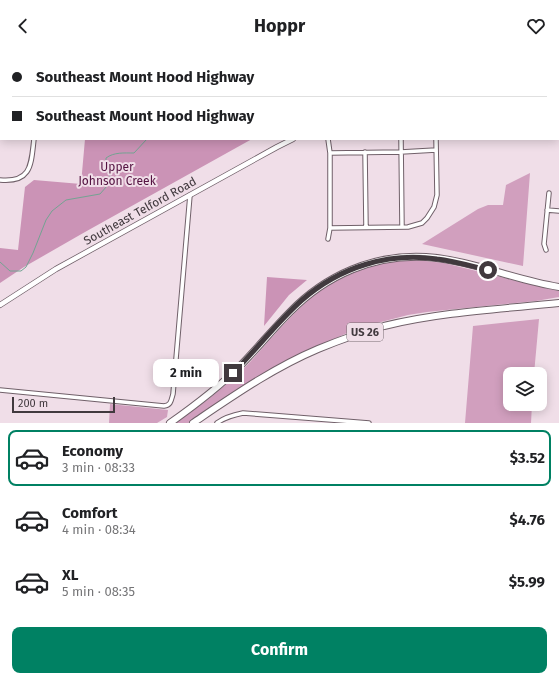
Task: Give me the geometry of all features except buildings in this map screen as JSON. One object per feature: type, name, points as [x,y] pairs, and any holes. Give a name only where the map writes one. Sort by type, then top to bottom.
[{"type":"highway","points":[[170,423],[225,380],[247,359],[290,312],[314,290],[343,273],[360,266],[381,260],[399,258],[431,258],[456,262],[533,282],[559,287]]},
{"type":"highway","name":"US 26","points":[[193,423],[256,382],[284,366],[318,349],[384,326],[478,311],[559,303]]},
{"type":"street","points":[[0,180],[17,180],[29,169],[32,160],[34,140]]},
{"type":"street","name":"Southeast Telford Road","points":[[0,305],[56,269],[291,140]]},
{"type":"street","points":[[328,140],[330,153],[330,228],[328,239]]},
{"type":"street","points":[[401,140],[402,227]]},
{"type":"street","points":[[330,228],[402,227],[414,226],[422,223],[434,207],[437,195],[436,140]]},
{"type":"street","points":[[330,153],[436,150]]},
{"type":"street","points":[[365,152],[366,227]]},
{"type":"street","points":[[546,250],[544,244],[548,193]]},
{"type":"street","points":[[0,390],[164,406],[170,404],[173,394],[190,195]]},
{"type":"street","points":[[547,210],[559,211]]},
{"type":"street","points":[[217,423],[225,418],[243,413],[369,423]]},
{"type":"shaded area","points":[[530,173],[523,266],[422,244],[478,209],[488,205],[503,205],[506,185]]},
{"type":"shaded area","points":[[416,260],[444,263],[559,291],[559,297],[536,301],[427,312],[408,315],[358,328],[282,363],[188,423],[176,423],[209,399],[232,379],[302,306],[330,284],[361,269],[396,262]]},
{"type":"shaded area","points":[[539,319],[535,367],[503,367],[503,411],[532,411],[531,423],[465,423],[473,326]]},
{"type":"shaded area","points":[[110,404],[168,410],[167,417],[157,423],[109,423]]},
{"type":"green space","name":"Upper Johnson Creek","points":[[85,140],[250,140],[85,232],[24,267],[0,283],[0,248],[18,250],[25,187],[34,180],[81,184]]},
{"type":"green space","points":[[267,277],[307,280],[289,295],[264,326]]},
{"type":"waterway","points":[[0,262],[10,271],[21,271],[26,267],[46,220],[52,211],[66,200],[100,194],[110,181],[110,176],[106,169],[106,158],[116,154],[134,153],[146,140]]},
{"type":"route","points":[[233,373],[290,312],[314,290],[351,269],[387,259],[419,257],[448,260],[488,270]]}]
